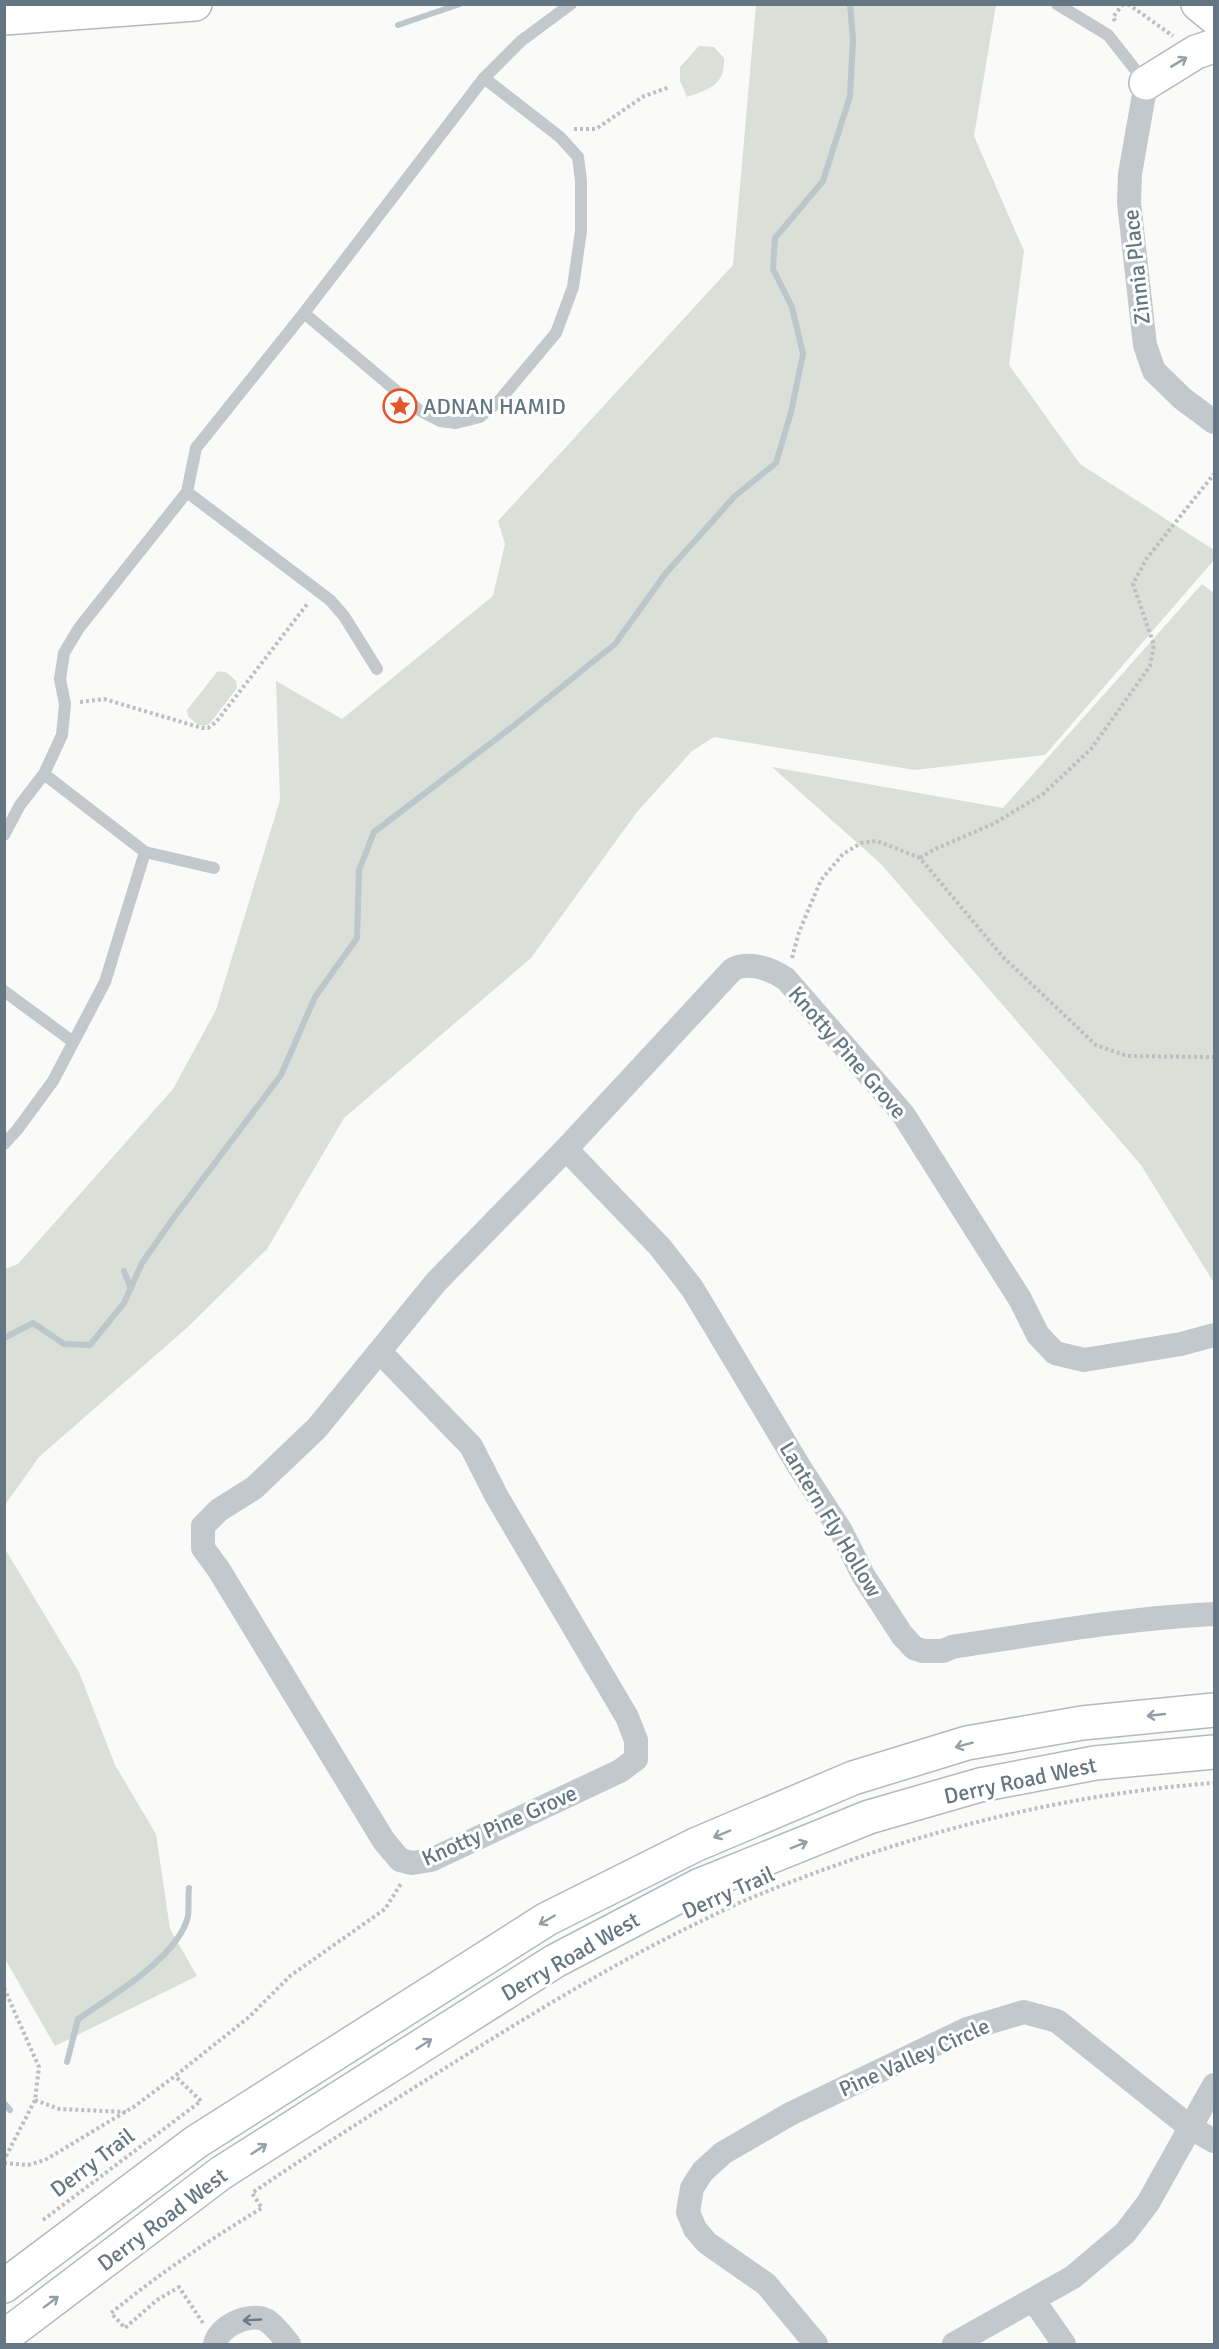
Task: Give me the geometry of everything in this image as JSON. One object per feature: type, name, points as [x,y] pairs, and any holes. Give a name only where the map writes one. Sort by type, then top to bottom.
[{"type":"main road","points":[[4,18],[195,4]]},
{"type":"main road","points":[[1198,4],[1215,17]]},
{"type":"main road","points":[[1146,83],[1196,52],[1215,46]]},
{"type":"main road","name":"Derry Road West","points":[[4,2286],[196,2142],[547,1919],[695,1845],[853,1778],[967,1743],[1082,1722],[1215,1710]]},
{"type":"main road","name":"Derry Road West","points":[[4,2337],[221,2173],[555,1961],[698,1886],[869,1817],[980,1785],[1095,1763],[1215,1752]]},
{"type":"street","name":"Zinnia Place","points":[[1146,83],[1130,174],[1129,203],[1145,345],[1154,371],[1183,399],[1215,422]]},
{"type":"street","name":"Knotty Pine Grove","points":[[380,1352],[471,1446],[497,1497],[627,1718],[636,1740],[636,1759],[620,1771],[431,1860],[412,1863],[400,1860],[384,1841],[219,1570],[203,1548],[203,1526],[219,1510],[254,1488],[316,1428],[436,1282],[566,1149],[733,969],[748,965],[767,969],[786,979],[903,1114],[1020,1299],[1038,1335],[1055,1353],[1084,1360],[1181,1344],[1215,1335]]},
{"type":"street","name":"Lantern Fly Hollow","points":[[566,1149],[660,1247],[692,1288],[800,1468],[841,1531],[864,1575],[902,1635],[914,1648],[923,1651],[943,1651],[952,1647],[1048,1633],[1215,1614]]},
{"type":"street","name":"Pine Valley Circle","points":[[816,2344],[765,2284],[707,2243],[695,2229],[688,2212],[692,2188],[703,2171],[723,2153],[790,2114],[967,2030],[1024,2012],[1057,2021],[1191,2128]]},
{"type":"street","points":[[954,2344],[1073,2277],[1125,2233],[1148,2203],[1215,2085]]},
{"type":"street","points":[[1191,2128],[1215,2141]]},
{"type":"street","points":[[1034,2301],[1064,2344]]},
{"type":"street","points":[[216,2342],[225,2330],[237,2322],[253,2318],[266,2320],[289,2344]]},
{"type":"lane","points":[[4,835],[20,805],[44,774],[62,735],[65,704],[60,679],[64,653],[79,628],[187,492],[196,448],[304,314],[484,78],[521,41],[571,4]]},
{"type":"lane","points":[[1058,4],[1108,34],[1146,83]]},
{"type":"lane","points":[[304,314],[419,410],[440,421],[456,423],[480,417],[498,402],[556,333],[573,287],[581,231],[578,157],[560,137],[484,78]]},
{"type":"lane","points":[[187,492],[317,590],[344,616],[377,669]]},
{"type":"lane","points":[[44,774],[145,852],[214,868]]},
{"type":"lane","points":[[4,1144],[17,1130],[52,1081],[105,982],[145,852]]},
{"type":"lane","points":[[4,991],[72,1041]]},
{"type":"path","points":[[549,128],[596,129],[644,96],[670,87]]},
{"type":"path","points":[[920,858],[935,849],[993,824],[1043,794],[1091,749],[1150,666],[1154,645],[1133,584],[1147,558],[1215,474]]},
{"type":"path","points":[[65,704],[104,699],[208,728],[217,721],[317,590]]},
{"type":"path","points":[[786,979],[799,932],[821,880],[843,854],[861,843],[877,841],[920,858],[1003,957],[1096,1045],[1127,1056],[1215,1057]]},
{"type":"path","name":"Derry Trail","points":[[216,2342],[179,2288],[157,2300],[124,2328],[111,2313],[205,2242],[262,2208],[252,2193],[572,1989],[744,1900],[854,1858],[949,1828],[1054,1803],[1153,1788],[1215,1783]]},
{"type":"path","points":[[4,1988],[39,2067],[35,2100],[4,2162],[28,2165],[45,2160],[126,2112],[175,2076],[249,2017],[290,1976],[385,1909],[412,1863]]},
{"type":"path","name":"Derry Trail","points":[[40,2223],[201,2102],[175,2076]]},
{"type":"path","points":[[35,2100],[59,2109],[126,2112]]},
{"type":"shaded area","points":[[756,5],[996,5],[974,136],[1024,251],[1009,365],[1080,464],[1214,550],[1214,560],[1045,755],[915,770],[714,737],[692,751],[637,812],[531,958],[344,1118],[267,1249],[189,1326],[39,1457],[5,1505],[5,1269],[18,1264],[173,1089],[216,1010],[280,800],[276,681],[342,719],[493,596],[505,544],[498,521],[733,265]]},
{"type":"shaded area","points":[[699,46],[714,47],[724,58],[724,67],[719,80],[714,85],[687,97],[680,81],[680,67]]},
{"type":"shaded area","points":[[1202,584],[1214,593],[1214,1283],[1141,1165],[881,864],[772,767],[1003,808]]},
{"type":"shaded area","points":[[217,672],[230,675],[236,681],[237,688],[210,723],[204,726],[195,723],[188,716],[187,710]]},
{"type":"shaded area","points":[[5,1549],[79,1672],[115,1765],[156,1834],[170,1929],[197,1976],[55,2046],[5,1959]]},
{"type":"waterway","points":[[398,25],[460,4]]},
{"type":"waterway","points":[[4,1338],[33,1323],[64,1344],[90,1345],[124,1303],[142,1263],[172,1220],[281,1075],[315,997],[357,938],[359,870],[374,832],[512,727],[615,644],[666,573],[735,496],[776,463],[791,412],[803,354],[792,307],[773,269],[775,238],[823,181],[850,96],[853,40],[850,4]]},
{"type":"waterway","points":[[124,1271],[131,1289]]},
{"type":"waterway","points":[[67,2062],[78,2019],[142,1974],[172,1946],[188,1916],[189,1888]]},
{"type":"waterway","points":[[4,2103],[10,2110]]},
{"type":"place","name":"ADNAN HAMID","points":[[400,406]]}]
